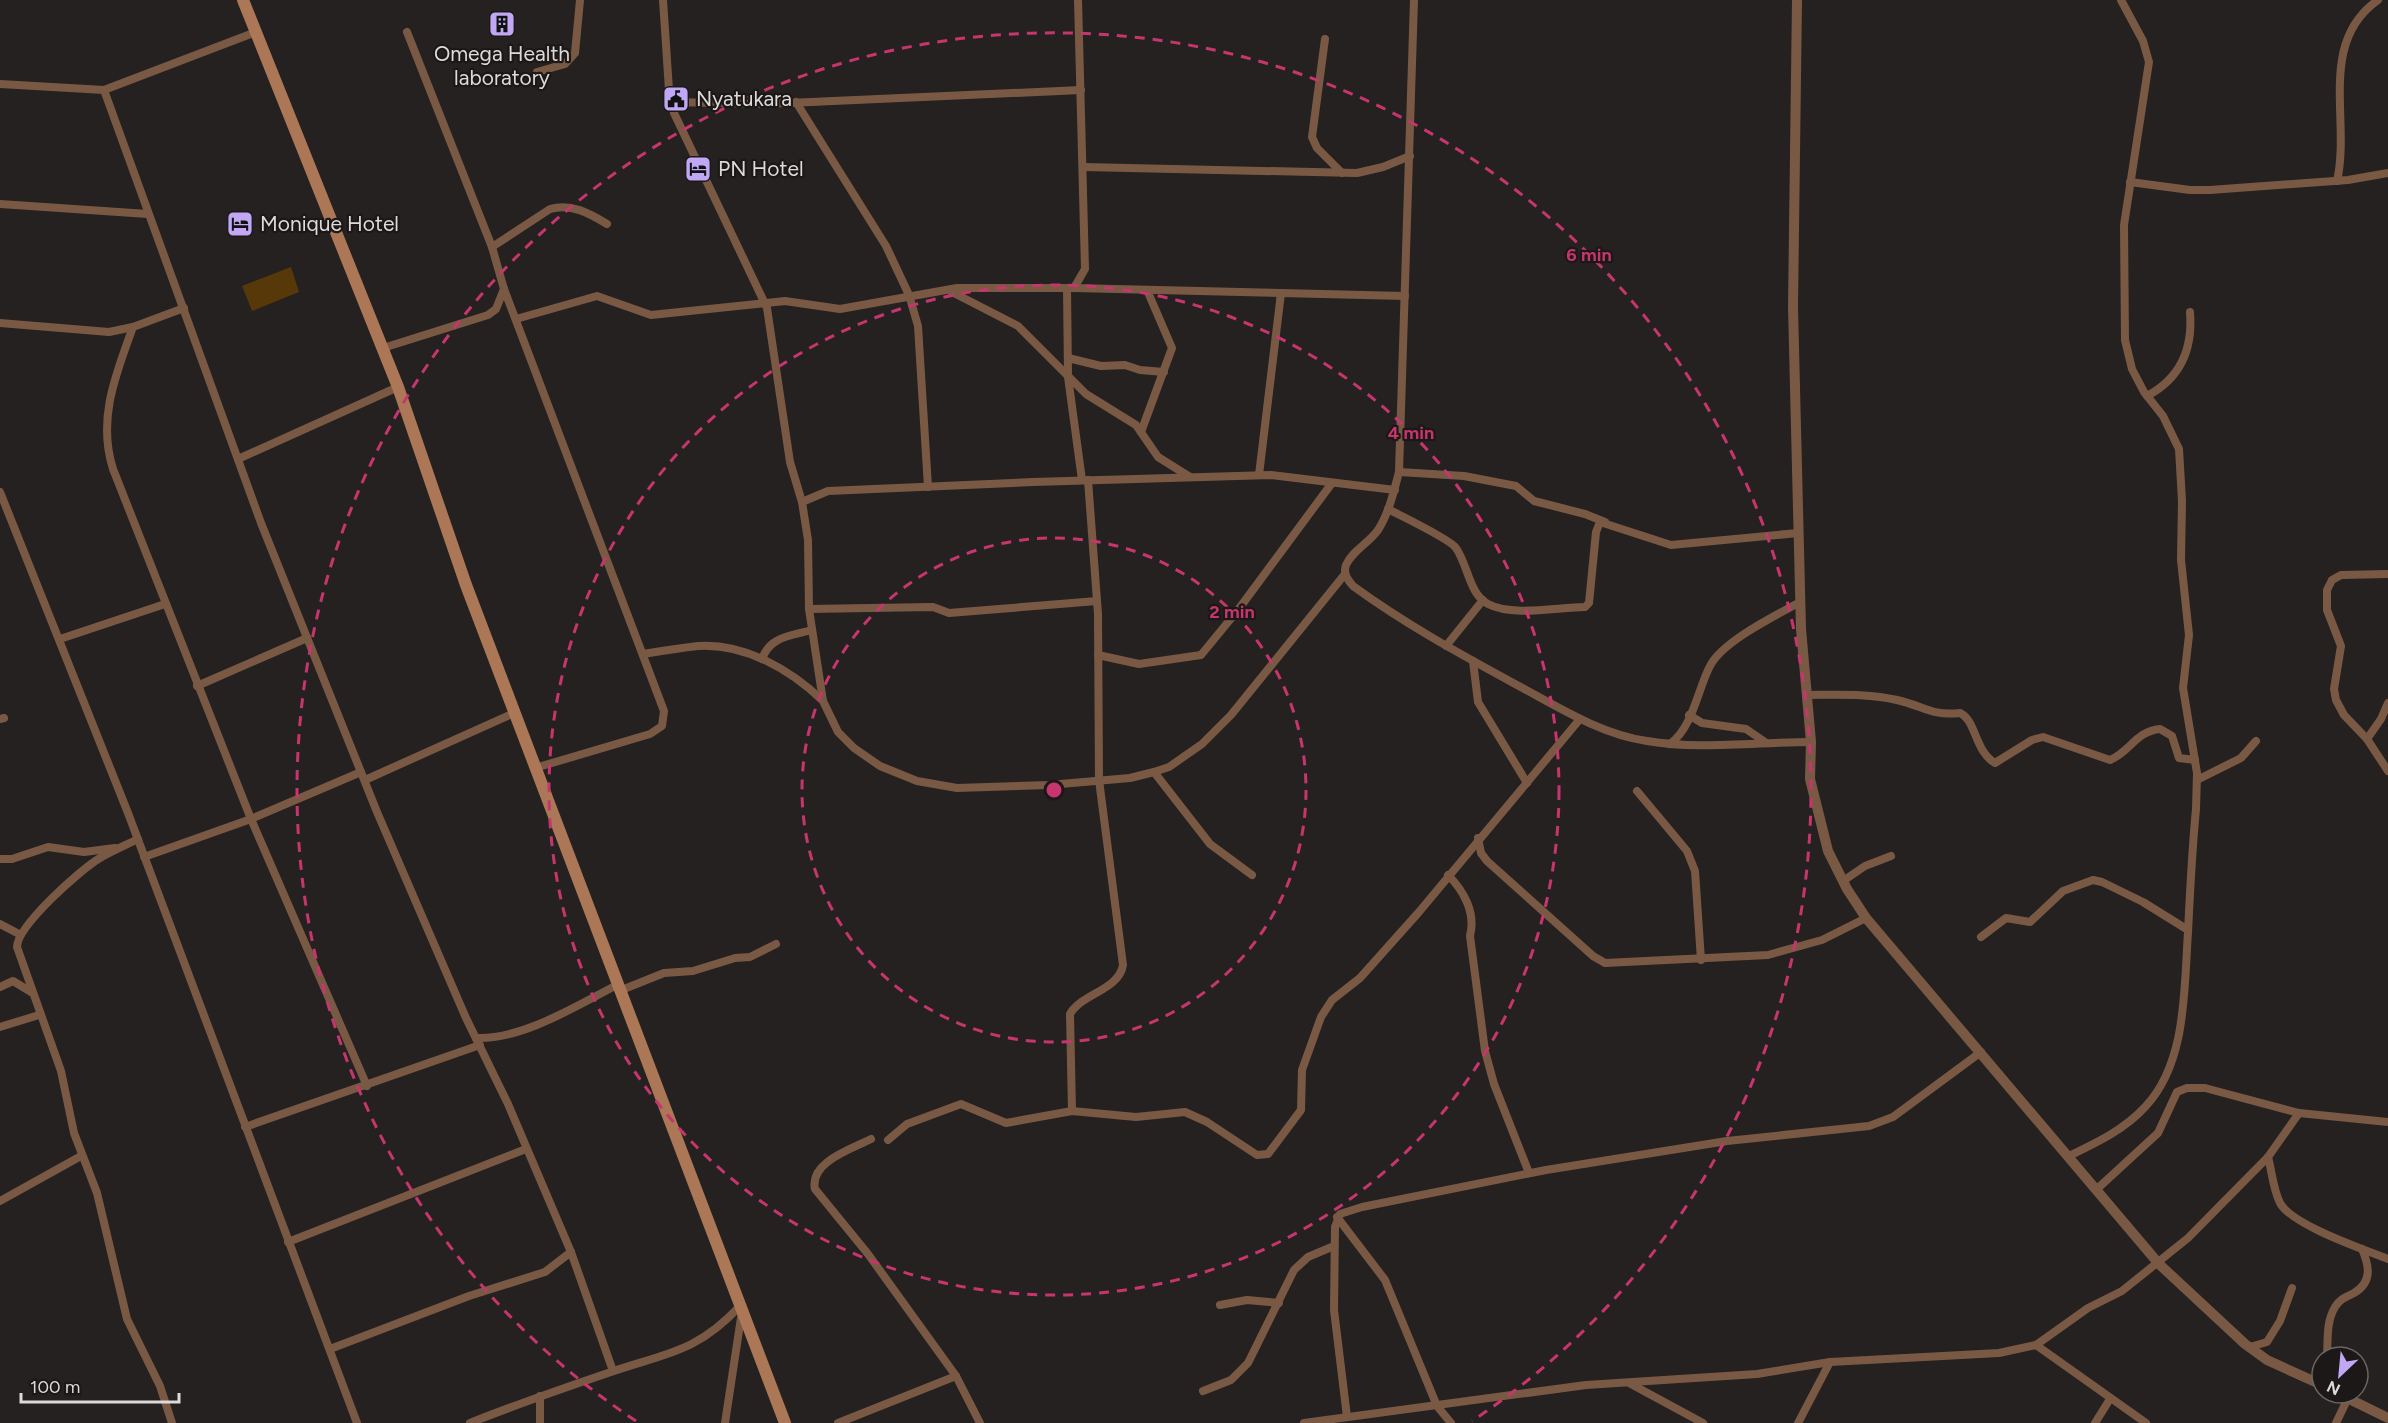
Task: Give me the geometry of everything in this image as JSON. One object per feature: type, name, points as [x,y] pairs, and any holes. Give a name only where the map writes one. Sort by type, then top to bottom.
[{"type":"main road","points":[[243,0],[398,387],[466,585],[785,1423]]},
{"type":"street","points":[[537,72],[565,64],[575,53],[580,0]]},
{"type":"street","points":[[663,0],[671,102],[682,130],[766,304],[790,462],[802,502],[809,547],[809,609],[824,701],[838,732],[854,748],[880,766],[917,781],[957,788],[1002,788],[1130,778],[1154,772],[1184,758],[1210,737],[1231,715],[1345,574],[1347,562],[1378,530],[1395,490],[1399,472],[1414,0]]},
{"type":"street","points":[[1072,1112],[1070,1014],[1075,1006],[1118,978],[1123,965],[1099,780],[1097,601],[1085,480],[1068,377],[1070,288],[1085,269],[1078,0]]},
{"type":"street","points":[[1797,0],[1793,307],[1800,602],[1811,742],[1810,779],[1828,851],[1866,918],[2158,1263],[2250,1347],[2267,1360],[2310,1380]]},
{"type":"street","points":[[2069,1156],[2110,1136],[2138,1115],[2153,1097],[2165,1077],[2180,1026],[2197,780],[2183,688],[2189,635],[2181,560],[2182,501],[2179,449],[2163,416],[2147,396],[2132,369],[2125,340],[2124,225],[2149,62],[2143,42],[2121,0]]},
{"type":"street","points":[[2337,181],[2342,158],[2339,84],[2344,45],[2361,12],[2378,0]]},
{"type":"street","points":[[0,84],[104,90],[256,32]]},
{"type":"street","points":[[407,32],[492,248],[504,289],[664,711],[662,726],[650,734],[535,768]]},
{"type":"street","points":[[1326,39],[1312,137],[1317,148],[1342,173]]},
{"type":"street","points":[[104,90],[238,459],[307,638],[363,776],[571,1252],[613,1371]]},
{"type":"street","points":[[671,102],[796,102],[1081,90]]},
{"type":"street","points":[[796,102],[886,246],[909,295],[918,326],[928,487]]},
{"type":"street","points":[[1084,167],[1342,173],[1369,171],[1410,156]]},
{"type":"street","points":[[2130,183],[2200,190],[2337,181],[2388,173]]},
{"type":"street","points":[[0,204],[148,214]]},
{"type":"street","points":[[492,248],[550,209],[559,207],[588,212],[607,224]]},
{"type":"street","points":[[383,348],[493,312],[514,315],[597,297],[648,315],[785,302],[840,309],[947,289],[1070,288],[1405,296]]},
{"type":"street","points":[[493,312],[504,289]]},
{"type":"street","points":[[947,289],[1018,326],[1086,394],[1132,421],[1158,457],[1191,477]]},
{"type":"street","points":[[1141,432],[1172,345],[1147,290]]},
{"type":"street","points":[[1259,475],[1281,293]]},
{"type":"street","points":[[0,323],[109,332],[133,327],[184,308]]},
{"type":"street","points":[[2147,396],[2169,380],[2186,356],[2190,341],[2190,312]]},
{"type":"street","points":[[133,327],[108,405],[105,435],[112,469],[251,819],[367,1086]]},
{"type":"street","points":[[1068,358],[1101,366],[1125,365],[1140,370],[1164,372]]},
{"type":"street","points":[[238,459],[398,387]]},
{"type":"street","points":[[1399,472],[1464,476],[1516,486],[1534,501],[1585,514],[1671,545],[1798,533]]},
{"type":"street","points":[[802,502],[828,491],[1259,475],[1395,490]]},
{"type":"street","points":[[1098,655],[1139,664],[1201,655],[1238,610],[1332,483]]},
{"type":"street","points":[[0,492],[138,839],[357,1423]]},
{"type":"street","points":[[1388,508],[1455,547],[1483,600],[1494,606],[1534,612],[1587,606],[1591,600],[1596,532],[1600,522],[1605,522]]},
{"type":"street","points":[[1345,574],[1353,586],[1377,604],[1446,646],[1580,719],[1645,741],[1670,744],[1811,742]]},
{"type":"street","points":[[2388,574],[2341,575],[2332,580],[2327,590],[2327,610],[2341,651],[2334,694],[2344,715],[2367,739],[2388,771]]},
{"type":"street","points":[[1446,646],[1483,600]]},
{"type":"street","points":[[809,609],[933,607],[949,613],[1097,601]]},
{"type":"street","points":[[1670,744],[1681,734],[1712,662],[1746,632],[1800,602]]},
{"type":"street","points":[[60,639],[165,604]]},
{"type":"street","points":[[762,659],[766,649],[776,640],[812,630]]},
{"type":"street","points":[[197,686],[307,638]]},
{"type":"street","points":[[643,654],[699,646],[726,649],[762,659],[802,681],[824,701]]},
{"type":"street","points":[[1473,661],[1478,702],[1527,783]]},
{"type":"street","points":[[1807,695],[1874,697],[1896,700],[1932,713],[1960,713],[1968,719],[1980,747],[1995,763],[2032,740],[2043,737],[2110,760],[2137,737],[2160,729],[2172,736],[2179,758],[2195,760]]},
{"type":"street","points":[[2367,739],[2388,703]]},
{"type":"street","points":[[144,857],[363,776],[514,712]]},
{"type":"street","points":[[1689,715],[1702,723],[1746,729],[1765,742]]},
{"type":"street","points":[[888,1140],[907,1124],[962,1104],[1006,1124],[1072,1112],[1136,1117],[1185,1112],[1207,1122],[1257,1155],[1268,1154],[1301,1110],[1302,1070],[1332,1000],[1360,978],[1580,719]]},
{"type":"street","points":[[2197,780],[2241,758],[2256,741]]},
{"type":"street","points":[[1154,772],[1210,844],[1252,874]]},
{"type":"street","points":[[1637,791],[1687,851],[1695,872],[1701,960]]},
{"type":"street","points":[[1478,838],[1481,853],[1487,861],[1600,961],[1609,963],[1768,955],[1822,940],[1866,918]]},
{"type":"street","points":[[138,839],[95,861],[35,915],[20,934],[17,952],[61,1071],[81,1156],[97,1193],[127,1318],[160,1386],[172,1423]]},
{"type":"street","points":[[0,859],[12,859],[48,847],[84,852],[121,848]]},
{"type":"street","points":[[1843,881],[1865,866],[1891,856]]},
{"type":"street","points":[[1448,875],[1464,894],[1474,923],[1470,936],[1485,1051],[1494,1084],[1529,1173]]},
{"type":"street","points":[[1981,938],[2006,918],[2030,922],[2063,891],[2093,880],[2143,902],[2188,930]]},
{"type":"street","points":[[0,924],[20,934]]},
{"type":"street","points":[[245,1127],[367,1086],[478,1042],[555,1017],[618,988],[664,973],[693,971],[735,958],[753,956],[776,944]]},
{"type":"street","points":[[0,987],[13,981],[32,993]]},
{"type":"street","points":[[0,1027],[39,1015]]},
{"type":"street","points":[[1338,1217],[1362,1207],[1529,1173],[1726,1141],[1869,1126],[1893,1117],[1981,1052]]},
{"type":"street","points":[[2097,1189],[2158,1133],[2177,1092],[2181,1089],[2205,1088],[2299,1113],[2388,1122]]},
{"type":"street","points":[[1304,1423],[1586,1385],[1757,1374],[1830,1362],[1999,1353],[2036,1345],[2088,1308],[2122,1291],[2188,1238],[2268,1157],[2299,1113]]},
{"type":"street","points":[[871,1139],[830,1160],[814,1178],[815,1189],[868,1254],[956,1376],[981,1423]]},
{"type":"street","points":[[288,1242],[526,1149]]},
{"type":"street","points":[[0,1201],[81,1156]]},
{"type":"street","points":[[2268,1157],[2281,1205],[2293,1217],[2388,1259]]},
{"type":"street","points":[[1338,1217],[1334,1246],[1336,1343],[1345,1385],[1347,1417]]},
{"type":"street","points":[[1338,1217],[1385,1280],[1437,1406],[1451,1423]]},
{"type":"street","points":[[1203,1391],[1238,1375],[1248,1363],[1279,1303],[1286,1284],[1301,1262],[1334,1246]]},
{"type":"street","points":[[2327,1345],[2327,1333],[2334,1309],[2339,1301],[2359,1289],[2368,1276],[2370,1269],[2362,1249]]},
{"type":"street","points":[[330,1349],[469,1296],[545,1272],[571,1252]]},
{"type":"street","points":[[2250,1347],[2267,1342],[2275,1332],[2292,1288]]},
{"type":"street","points":[[1220,1305],[1247,1300],[1279,1303]]},
{"type":"street","points":[[470,1423],[613,1371],[668,1356],[691,1346],[719,1328],[741,1308]]},
{"type":"street","points":[[725,1423],[741,1308]]},
{"type":"street","points":[[2036,1345],[2083,1376],[2110,1399],[2146,1423]]},
{"type":"street","points":[[1798,1423],[1830,1362]]},
{"type":"street","points":[[838,1423],[956,1376]]},
{"type":"street","points":[[1629,1383],[1703,1423]]},
{"type":"street","points":[[540,1396],[540,1423]]},
{"type":"street","points":[[2094,1423],[2110,1399]]},
{"type":"street","points":[[2336,1423],[2345,1405]]},
{"type":"street","points":[[2362,1405],[2388,1418]]},
{"type":"shaded area","points":[[291,267],[299,292],[252,311],[242,286]]},
{"type":"place","name":"Omega Health laboratory","points":[[502,24]]},
{"type":"place","name":"Nyatukara","points":[[676,99]]},
{"type":"place","name":"PN Hotel","points":[[698,169]]},
{"type":"place","name":"Monique Hotel","points":[[240,224]]}]
